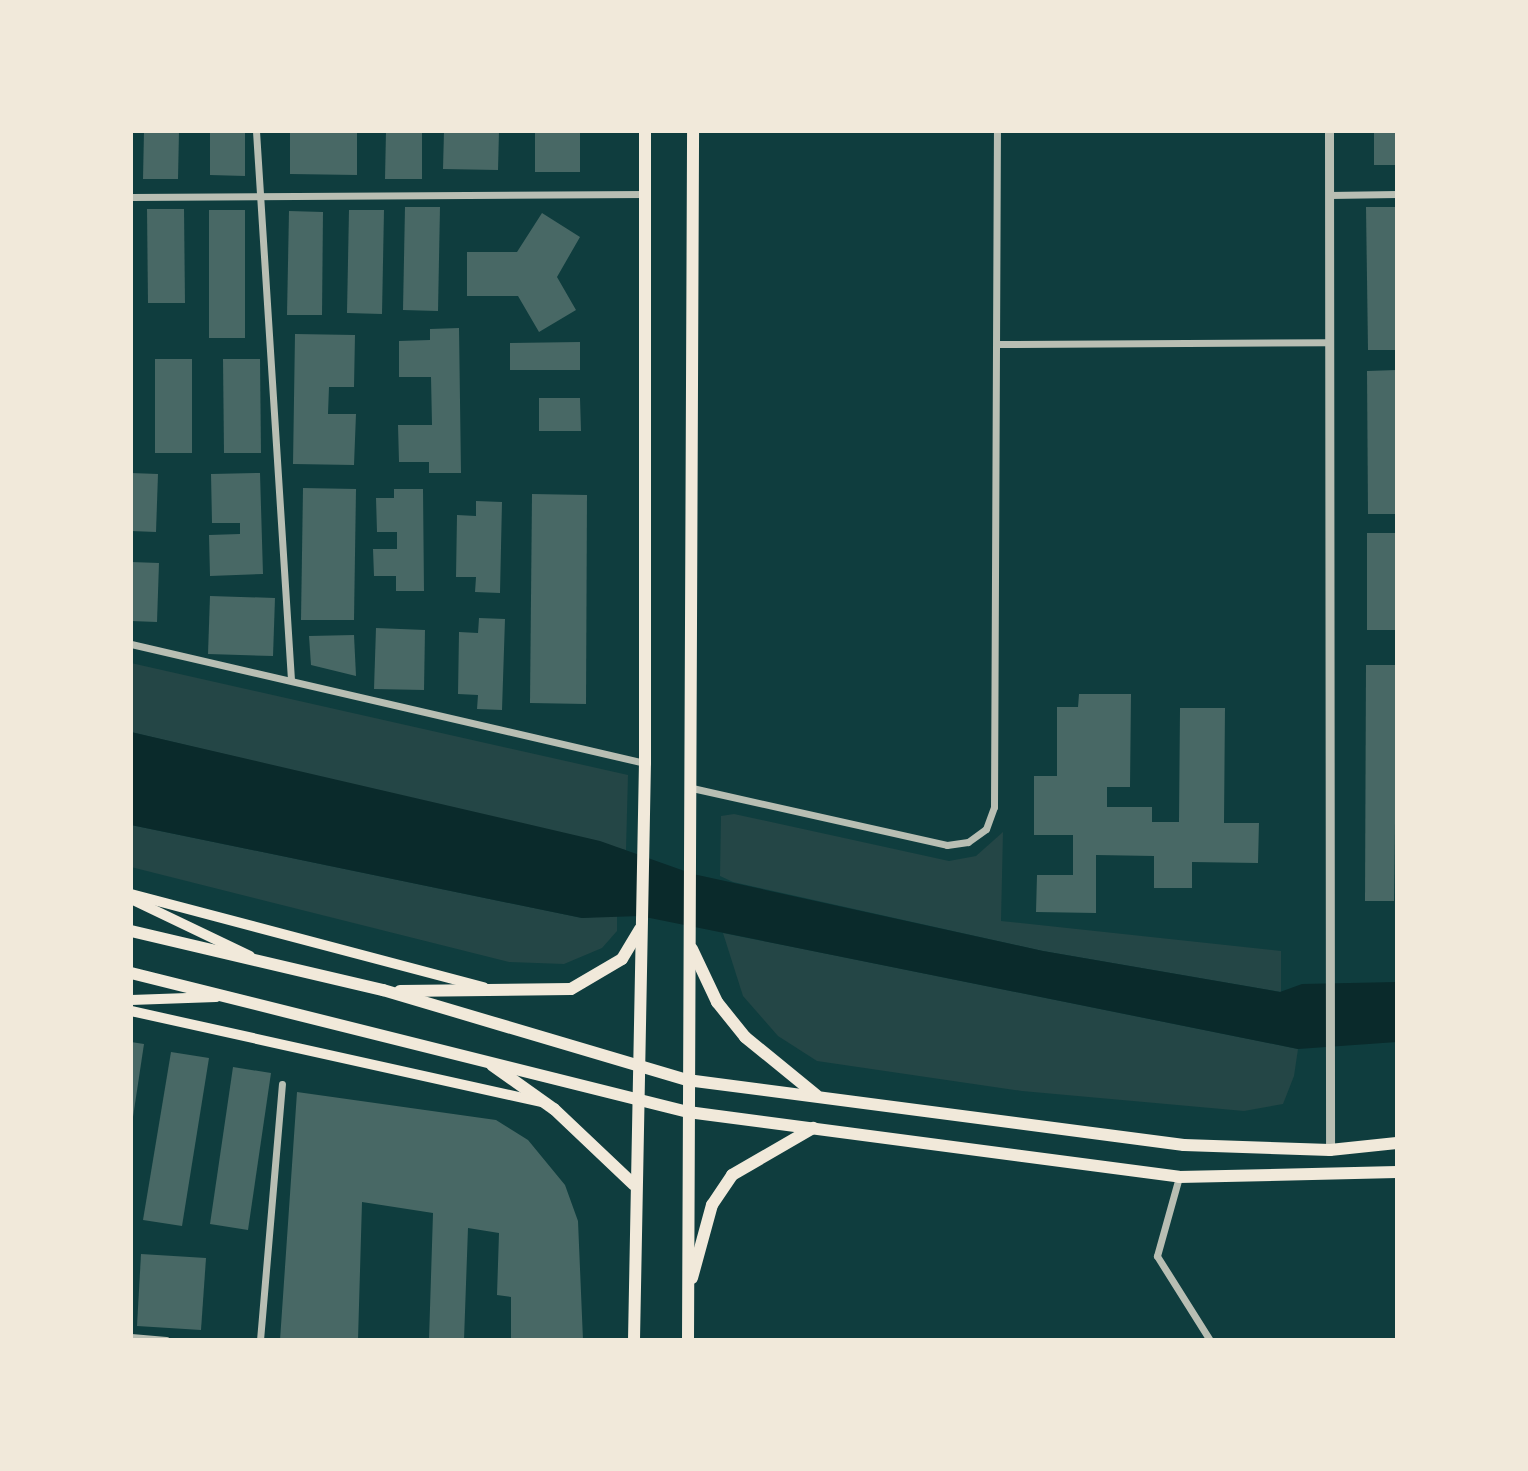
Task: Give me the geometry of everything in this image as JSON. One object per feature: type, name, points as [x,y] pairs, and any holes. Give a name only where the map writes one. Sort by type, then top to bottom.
[{"type":"main road","points":[[634,1340],[635,1102],[645,763],[645,131]]},
{"type":"main road","points":[[688,1340],[693,131]]},
{"type":"main road","points":[[131,894],[503,992]]},
{"type":"main road","points":[[131,899],[262,961]]},
{"type":"main road","points":[[383,990],[503,992],[571,989],[597,978],[622,959],[642,926]]},
{"type":"main road","points":[[131,931],[383,990],[687,1080],[1184,1145],[1330,1150],[1397,1143]]},
{"type":"main road","points":[[690,940],[717,1002],[746,1037],[819,1098]]},
{"type":"main road","points":[[131,973],[486,1061],[635,1102],[688,1112],[1179,1177],[1397,1172]]},
{"type":"main road","points":[[131,1000],[227,997]]},
{"type":"main road","points":[[131,1011],[545,1102]]},
{"type":"main road","points":[[486,1061],[545,1102],[634,1185]]},
{"type":"main road","points":[[688,1292],[712,1205],[732,1175],[813,1128]]},
{"type":"street","points":[[256,131],[290,680]]},
{"type":"street","points":[[692,788],[947,845],[968,842],[986,829],[994,807],[997,131]]},
{"type":"street","points":[[1329,131],[1326,1055],[1330,1150]]},
{"type":"street","points":[[131,197],[645,194]]},
{"type":"street","points":[[1329,195],[1397,194]]},
{"type":"street","points":[[998,344],[1329,342]]},
{"type":"street","points":[[131,644],[645,763]]},
{"type":"street","points":[[260,1340],[282,1084]]},
{"type":"street","points":[[1179,1177],[1157,1256],[1210,1340]]},
{"type":"street","points":[[131,1337],[166,1340]]},
{"type":"shaded area","points":[[131,663],[628,775],[626,850],[131,732]]},
{"type":"shaded area","points":[[131,732],[600,841],[693,874],[1043,951],[1280,992],[1302,984],[1397,982],[1397,1042],[1298,1049],[640,916],[582,918],[131,825]]},
{"type":"shaded area","points":[[734,814],[949,861],[976,856],[1003,832],[1001,921],[1281,951],[1281,992],[1043,951],[733,882],[720,876],[721,816]]},
{"type":"shaded area","points":[[131,825],[582,918],[617,915],[617,931],[602,948],[564,964],[509,962],[131,867]]},
{"type":"shaded area","points":[[723,933],[1298,1049],[1294,1076],[1283,1104],[1244,1111],[1022,1091],[817,1061],[778,1036],[743,996]]},
{"type":"building","points":[[144,131],[179,131],[178,179],[143,179]]},
{"type":"building","points":[[210,131],[245,131],[245,176],[210,175]]},
{"type":"building","points":[[290,131],[357,131],[357,175],[290,174]]},
{"type":"building","points":[[386,131],[422,131],[422,179],[385,179]]},
{"type":"building","points":[[444,131],[499,131],[498,170],[443,169]]},
{"type":"building","points":[[535,131],[580,131],[580,172],[535,172]]},
{"type":"building","points":[[1374,131],[1397,131],[1397,165],[1374,165]]},
{"type":"building","points":[[405,207],[440,207],[438,311],[403,310]]},
{"type":"building","points":[[1366,207],[1397,207],[1397,350],[1368,350]]},
{"type":"building","points":[[147,209],[184,209],[185,303],[148,303]]},
{"type":"building","points":[[209,210],[245,210],[245,338],[209,338]]},
{"type":"building","points":[[349,210],[384,210],[382,314],[347,313]]},
{"type":"building","points":[[289,211],[323,212],[322,315],[287,315]]},
{"type":"building","points":[[542,213],[580,237],[557,277],[576,310],[539,332],[518,296],[467,296],[467,252],[517,252]]},
{"type":"building","points":[[459,328],[461,473],[429,473],[429,462],[399,462],[398,425],[432,425],[431,377],[399,377],[399,341],[430,340],[430,329]]},
{"type":"building","points":[[295,334],[355,335],[354,387],[329,387],[328,414],[356,414],[354,465],[293,464]]},
{"type":"building","points":[[580,342],[580,370],[510,370],[510,343]]},
{"type":"building","points":[[155,359],[192,359],[192,453],[155,453]]},
{"type":"building","points":[[223,359],[260,359],[261,453],[224,453]]},
{"type":"building","points":[[1397,370],[1397,514],[1368,514],[1367,371]]},
{"type":"building","points":[[539,398],[580,398],[581,431],[539,431]]},
{"type":"building","points":[[131,473],[158,474],[156,532],[131,531]]},
{"type":"building","points":[[260,473],[263,574],[210,576],[209,535],[240,534],[240,523],[212,523],[211,474]]},
{"type":"building","points":[[303,488],[356,489],[354,620],[301,620]]},
{"type":"building","points":[[394,489],[423,489],[424,591],[396,591],[396,576],[374,576],[373,549],[397,549],[397,532],[377,532],[376,498],[394,498]]},
{"type":"building","points":[[532,494],[587,495],[586,704],[530,703]]},
{"type":"building","points":[[476,501],[502,502],[500,593],[475,592],[476,577],[456,577],[457,515],[476,516]]},
{"type":"building","points":[[1367,533],[1397,533],[1397,630],[1367,630]]},
{"type":"building","points":[[131,562],[159,563],[157,622],[131,621]]},
{"type":"building","points":[[210,596],[275,598],[273,656],[208,654]]},
{"type":"building","points":[[479,618],[505,619],[502,710],[477,709],[478,695],[458,694],[459,632],[478,633]]},
{"type":"building","points":[[376,628],[425,630],[424,690],[374,689]]},
{"type":"building","points":[[354,635],[356,676],[311,665],[309,636]]},
{"type":"building","points":[[1366,665],[1397,665],[1394,901],[1365,901]]},
{"type":"building","points":[[1079,694],[1131,694],[1130,787],[1107,787],[1107,807],[1152,807],[1152,822],[1179,822],[1180,708],[1225,708],[1224,823],[1259,823],[1258,863],[1192,862],[1192,888],[1154,888],[1154,856],[1096,855],[1096,913],[1036,912],[1037,875],[1073,875],[1073,835],[1034,835],[1034,776],[1057,776],[1057,707],[1078,707]]},
{"type":"building","points":[[131,1042],[144,1044],[133,1117],[131,1117]]},
{"type":"building","points":[[171,1052],[209,1058],[182,1226],[143,1220]]},
{"type":"building","points":[[233,1067],[271,1073],[248,1230],[210,1224]]},
{"type":"building","points":[[297,1092],[496,1120],[528,1140],[565,1185],[578,1221],[583,1340],[511,1340],[511,1297],[497,1295],[499,1233],[468,1228],[464,1340],[429,1340],[433,1213],[362,1202],[358,1340],[280,1340]]},
{"type":"building","points":[[141,1254],[206,1258],[201,1330],[137,1326]]}]
